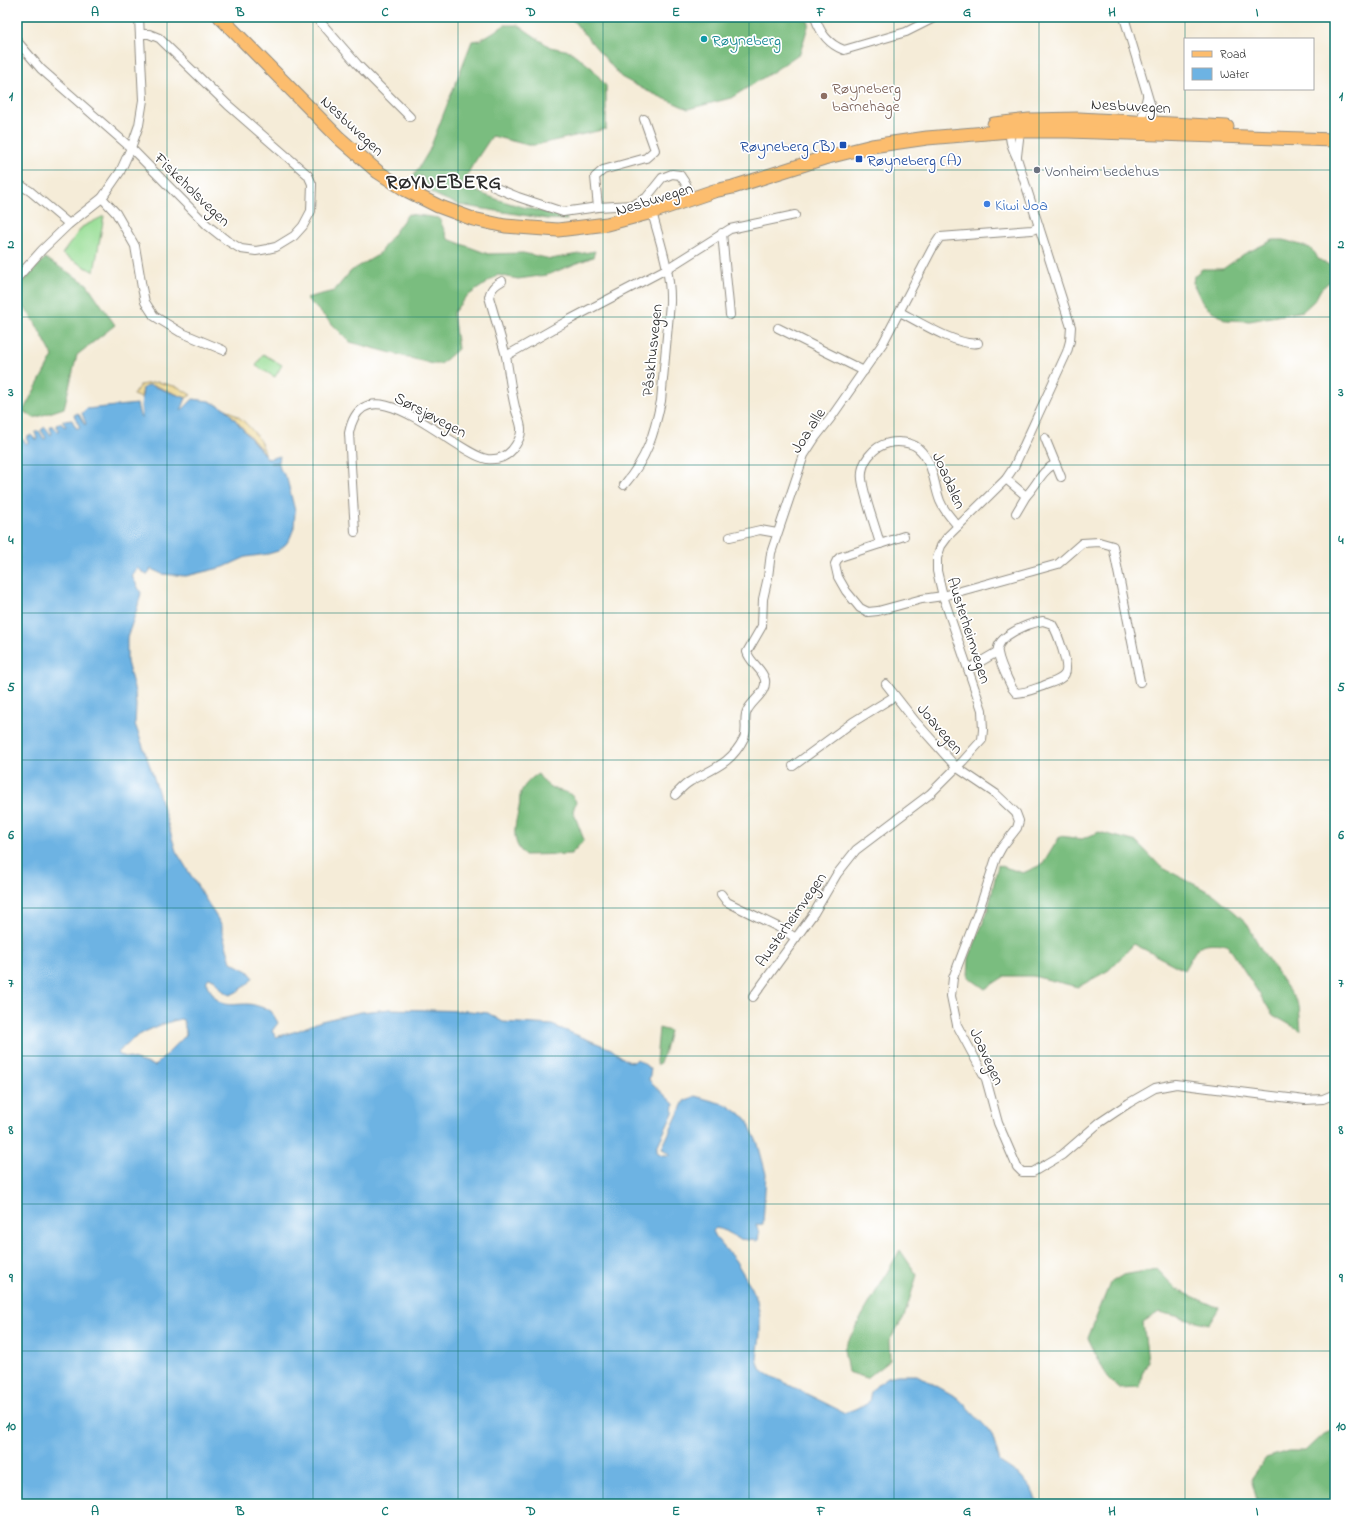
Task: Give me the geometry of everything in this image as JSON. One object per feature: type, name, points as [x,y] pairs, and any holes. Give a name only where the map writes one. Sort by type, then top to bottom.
[{"type":"main road","name":"Nesbuvegen","points":[[220,17],[339,138],[368,164],[391,181],[422,199],[454,213],[505,226],[558,230],[607,224],[652,216],[716,196],[733,187]]},
{"type":"main road","name":"Nesbuvegen","points":[[652,216],[714,191],[733,187],[797,166],[851,151],[927,138],[1015,128],[1062,119],[1335,140]]},
{"type":"main road","name":"Nesbuvegen","points":[[1146,126],[1335,134]]},
{"type":"street","points":[[17,278],[42,250],[69,224],[102,198],[120,172],[131,148],[139,125],[143,100],[139,17]]},
{"type":"street","points":[[316,17],[358,64],[410,117]]},
{"type":"street","points":[[815,17],[820,32],[826,39],[844,50],[906,32],[936,17]]},
{"type":"street","points":[[1124,17],[1151,107],[1146,126]]},
{"type":"street","name":"Fiskeholsvegen","points":[[17,41],[41,69],[131,148],[207,225],[226,240],[241,249],[256,251],[276,247],[286,242],[303,226],[311,211],[312,184],[308,175],[228,105],[158,38],[149,34],[141,34]]},
{"type":"street","points":[[1146,126],[1147,97]]},
{"type":"street","points":[[598,207],[595,177],[603,170],[646,158],[655,150],[644,119]]},
{"type":"street","name":"Austerheimvegen","points":[[752,997],[814,913],[838,874],[856,850],[930,794],[982,740],[982,710],[943,596],[937,571],[937,558],[941,546],[958,526],[1006,479],[1020,455],[1067,352],[1070,341],[1071,327],[1010,142],[1015,128]]},
{"type":"street","points":[[494,187],[518,197],[563,212],[598,207],[633,205],[646,198],[662,178],[672,174],[680,175],[686,184],[691,199]]},
{"type":"street","points":[[17,183],[30,191],[69,224]]},
{"type":"street","points":[[102,198],[116,213],[135,246],[143,295],[145,302],[154,316],[180,332],[223,350]]},
{"type":"street","points":[[506,356],[569,320],[668,268],[730,229],[795,215]]},
{"type":"street","name":"Påskhusvegen","points":[[624,485],[637,469],[647,450],[658,417],[661,401],[671,288],[668,268],[652,216]]},
{"type":"street","name":"Joa alle","points":[[675,795],[690,781],[718,767],[730,757],[744,737],[746,729],[746,712],[761,692],[765,680],[762,674],[748,658],[747,652],[762,626],[763,600],[771,553],[804,455],[883,343],[932,249],[940,237],[1024,231],[1039,227]]},
{"type":"street","points":[[722,233],[730,315]]},
{"type":"street","name":"Sørsjøvegen","points":[[355,532],[349,433],[351,422],[356,414],[368,406],[384,404],[396,408],[487,459],[507,455],[516,444],[521,431],[514,406],[506,356],[489,297],[494,285],[502,281]]},
{"type":"street","points":[[900,312],[939,333],[964,342],[974,344],[978,343]]},
{"type":"street","points":[[778,328],[864,370]]},
{"type":"street","points":[[1045,438],[1061,477]]},
{"type":"street","name":"Joadalen","points":[[880,544],[862,477],[864,464],[868,458],[877,448],[888,443],[908,443],[917,447],[922,452],[934,475],[940,501],[945,510],[958,526]]},
{"type":"street","points":[[1016,513],[1026,496],[1034,488],[1046,469],[1055,464]]},
{"type":"street","points":[[1006,479],[1026,496]]},
{"type":"street","points":[[730,537],[760,530],[777,533]]},
{"type":"street","points":[[904,536],[840,557],[837,560],[835,564],[838,577],[852,599],[860,608],[868,612],[878,611],[922,599],[943,596],[1058,564],[1082,543],[1099,542],[1113,546],[1140,682]]},
{"type":"street","points":[[968,669],[997,652],[999,644],[1020,627],[1043,621],[1052,624],[1057,632],[1066,666],[1065,674],[1060,679],[1024,693],[1016,693],[1012,688],[997,652]]},
{"type":"street","name":"Joavegen","points":[[886,684],[915,721],[956,767],[996,794],[1016,813],[1019,821],[1017,828],[1002,847],[996,858],[954,978],[951,996],[957,1025],[986,1079],[998,1123],[1017,1167],[1022,1172],[1034,1172],[1062,1155],[1099,1123],[1155,1088],[1176,1084],[1305,1100],[1323,1099],[1335,1094]]},
{"type":"street","points":[[793,766],[852,722],[895,696]]},
{"type":"street","points":[[721,894],[727,902],[778,927],[796,938]]},
{"type":"green space","points":[[570,17],[805,17],[809,23],[800,53],[731,98],[688,109],[645,90],[621,77]]},
{"type":"green space","points":[[505,25],[518,25],[550,47],[570,51],[592,68],[606,86],[606,129],[535,145],[528,145],[492,136],[462,184],[498,200],[539,211],[565,215],[567,220],[548,219],[459,205],[433,194],[422,176],[412,179],[429,151],[472,41],[480,40]]},
{"type":"green space","points":[[408,214],[439,218],[448,239],[488,254],[523,253],[551,259],[595,251],[593,257],[547,275],[518,279],[498,275],[466,297],[453,313],[458,349],[441,364],[433,364],[350,342],[306,298],[334,291],[351,271],[378,255]]},
{"type":"green space","points":[[104,216],[94,272],[62,254],[82,227]]},
{"type":"green space","points":[[1273,240],[1284,240],[1310,248],[1318,259],[1335,268],[1335,277],[1321,289],[1315,300],[1303,311],[1250,321],[1226,320],[1206,307],[1193,283],[1194,276],[1202,269],[1223,269],[1244,254]]},
{"type":"green space","points":[[45,258],[87,284],[115,325],[77,355],[64,408],[34,418],[23,411],[53,356],[33,319],[17,298],[17,288]]},
{"type":"green space","points":[[263,354],[282,365],[275,377],[256,366]]},
{"type":"green space","points":[[538,774],[547,785],[568,793],[576,802],[573,811],[584,840],[571,854],[525,855],[517,844],[515,839],[515,826],[520,794],[526,784]]},
{"type":"green space","points":[[1099,832],[1137,842],[1161,867],[1215,895],[1246,922],[1261,949],[1299,1005],[1301,1031],[1273,1015],[1227,944],[1204,944],[1200,946],[1184,970],[1134,944],[1109,970],[1078,987],[1033,976],[1005,976],[985,989],[968,977],[969,958],[988,910],[998,865],[1023,873],[1043,864],[1060,836],[1082,839]]},
{"type":"green space","points":[[659,1028],[670,1031],[664,1054],[657,1065],[656,1062]]},
{"type":"green space","points":[[900,1250],[917,1275],[904,1317],[889,1341],[890,1360],[867,1378],[848,1372],[844,1349]]},
{"type":"green space","points":[[1157,1269],[1176,1289],[1219,1308],[1209,1324],[1159,1312],[1143,1322],[1148,1361],[1142,1374],[1140,1387],[1118,1388],[1107,1377],[1088,1338],[1110,1283],[1123,1275]]},
{"type":"green space","points":[[1335,1430],[1335,1504],[1295,1504],[1257,1500],[1251,1479],[1266,1458],[1288,1451],[1305,1451],[1323,1434]]},
{"type":"sand","points":[[157,382],[178,387],[191,395],[186,398],[156,386],[143,388],[141,398],[133,395],[140,385]]},
{"type":"sand","points":[[226,409],[232,412],[250,428],[259,440],[265,454]]},
{"type":"water","points":[[150,385],[186,398],[181,411],[193,399],[209,401],[226,409],[268,459],[280,456],[279,462],[270,463],[279,463],[280,469],[287,479],[295,511],[294,528],[290,538],[278,551],[246,557],[224,567],[186,576],[162,574],[151,569],[147,575],[137,568],[132,576],[141,593],[127,638],[127,662],[135,692],[135,724],[153,775],[176,851],[222,926],[222,932],[231,962],[248,971],[253,977],[243,988],[230,995],[223,991],[214,979],[209,978],[207,980],[207,985],[218,1001],[231,1005],[250,1004],[271,1011],[278,1023],[272,1031],[276,1037],[297,1031],[321,1021],[361,1012],[390,1009],[470,1011],[488,1013],[503,1022],[552,1025],[611,1049],[627,1061],[634,1062],[637,1059],[651,1069],[649,1080],[674,1104],[673,1113],[657,1147],[657,1152],[662,1155],[670,1155],[662,1148],[684,1101],[695,1096],[727,1105],[746,1118],[758,1144],[766,1174],[763,1224],[756,1225],[759,1233],[758,1241],[739,1239],[726,1231],[716,1228],[713,1231],[717,1239],[735,1260],[752,1288],[757,1300],[760,1317],[760,1335],[757,1359],[760,1368],[769,1375],[845,1413],[867,1404],[871,1392],[878,1384],[888,1377],[897,1375],[917,1375],[958,1398],[988,1429],[992,1435],[1000,1462],[1021,1476],[1031,1488],[1038,1504],[17,1504],[17,456],[19,455],[17,454],[17,447],[19,448],[20,446],[17,443],[17,439],[20,437],[27,444],[28,442],[26,438],[31,435],[36,440],[35,432],[39,431],[44,439],[46,438],[41,430],[45,427],[51,435],[52,433],[49,426],[53,426],[58,432],[59,430],[56,425],[60,423],[65,427],[66,426],[62,421],[72,420],[76,428],[80,428],[74,415],[78,413],[85,425],[86,424],[82,413],[86,409],[137,404],[142,419],[141,406],[143,388]],"holes":[[[180,1019],[183,1020],[186,1031],[184,1037],[155,1066],[120,1055],[118,1053],[138,1035],[172,1021]]]},
{"type":"place","name":"Røyneberg","points":[[704,39]]},
{"type":"place","name":"Røyneberg barnehage","points":[[824,96]]},
{"type":"place","name":"Røyneberg (B)","points":[[843,145]]},
{"type":"place","name":"Røyneberg (A)","points":[[859,159]]},
{"type":"place","name":"Vonheim bedehus","points":[[1037,170]]},
{"type":"place","name":"Kiwi Joa","points":[[987,204]]},
{"type":"district","name":"RØYNEBERG","points":[[444,181]]}]
